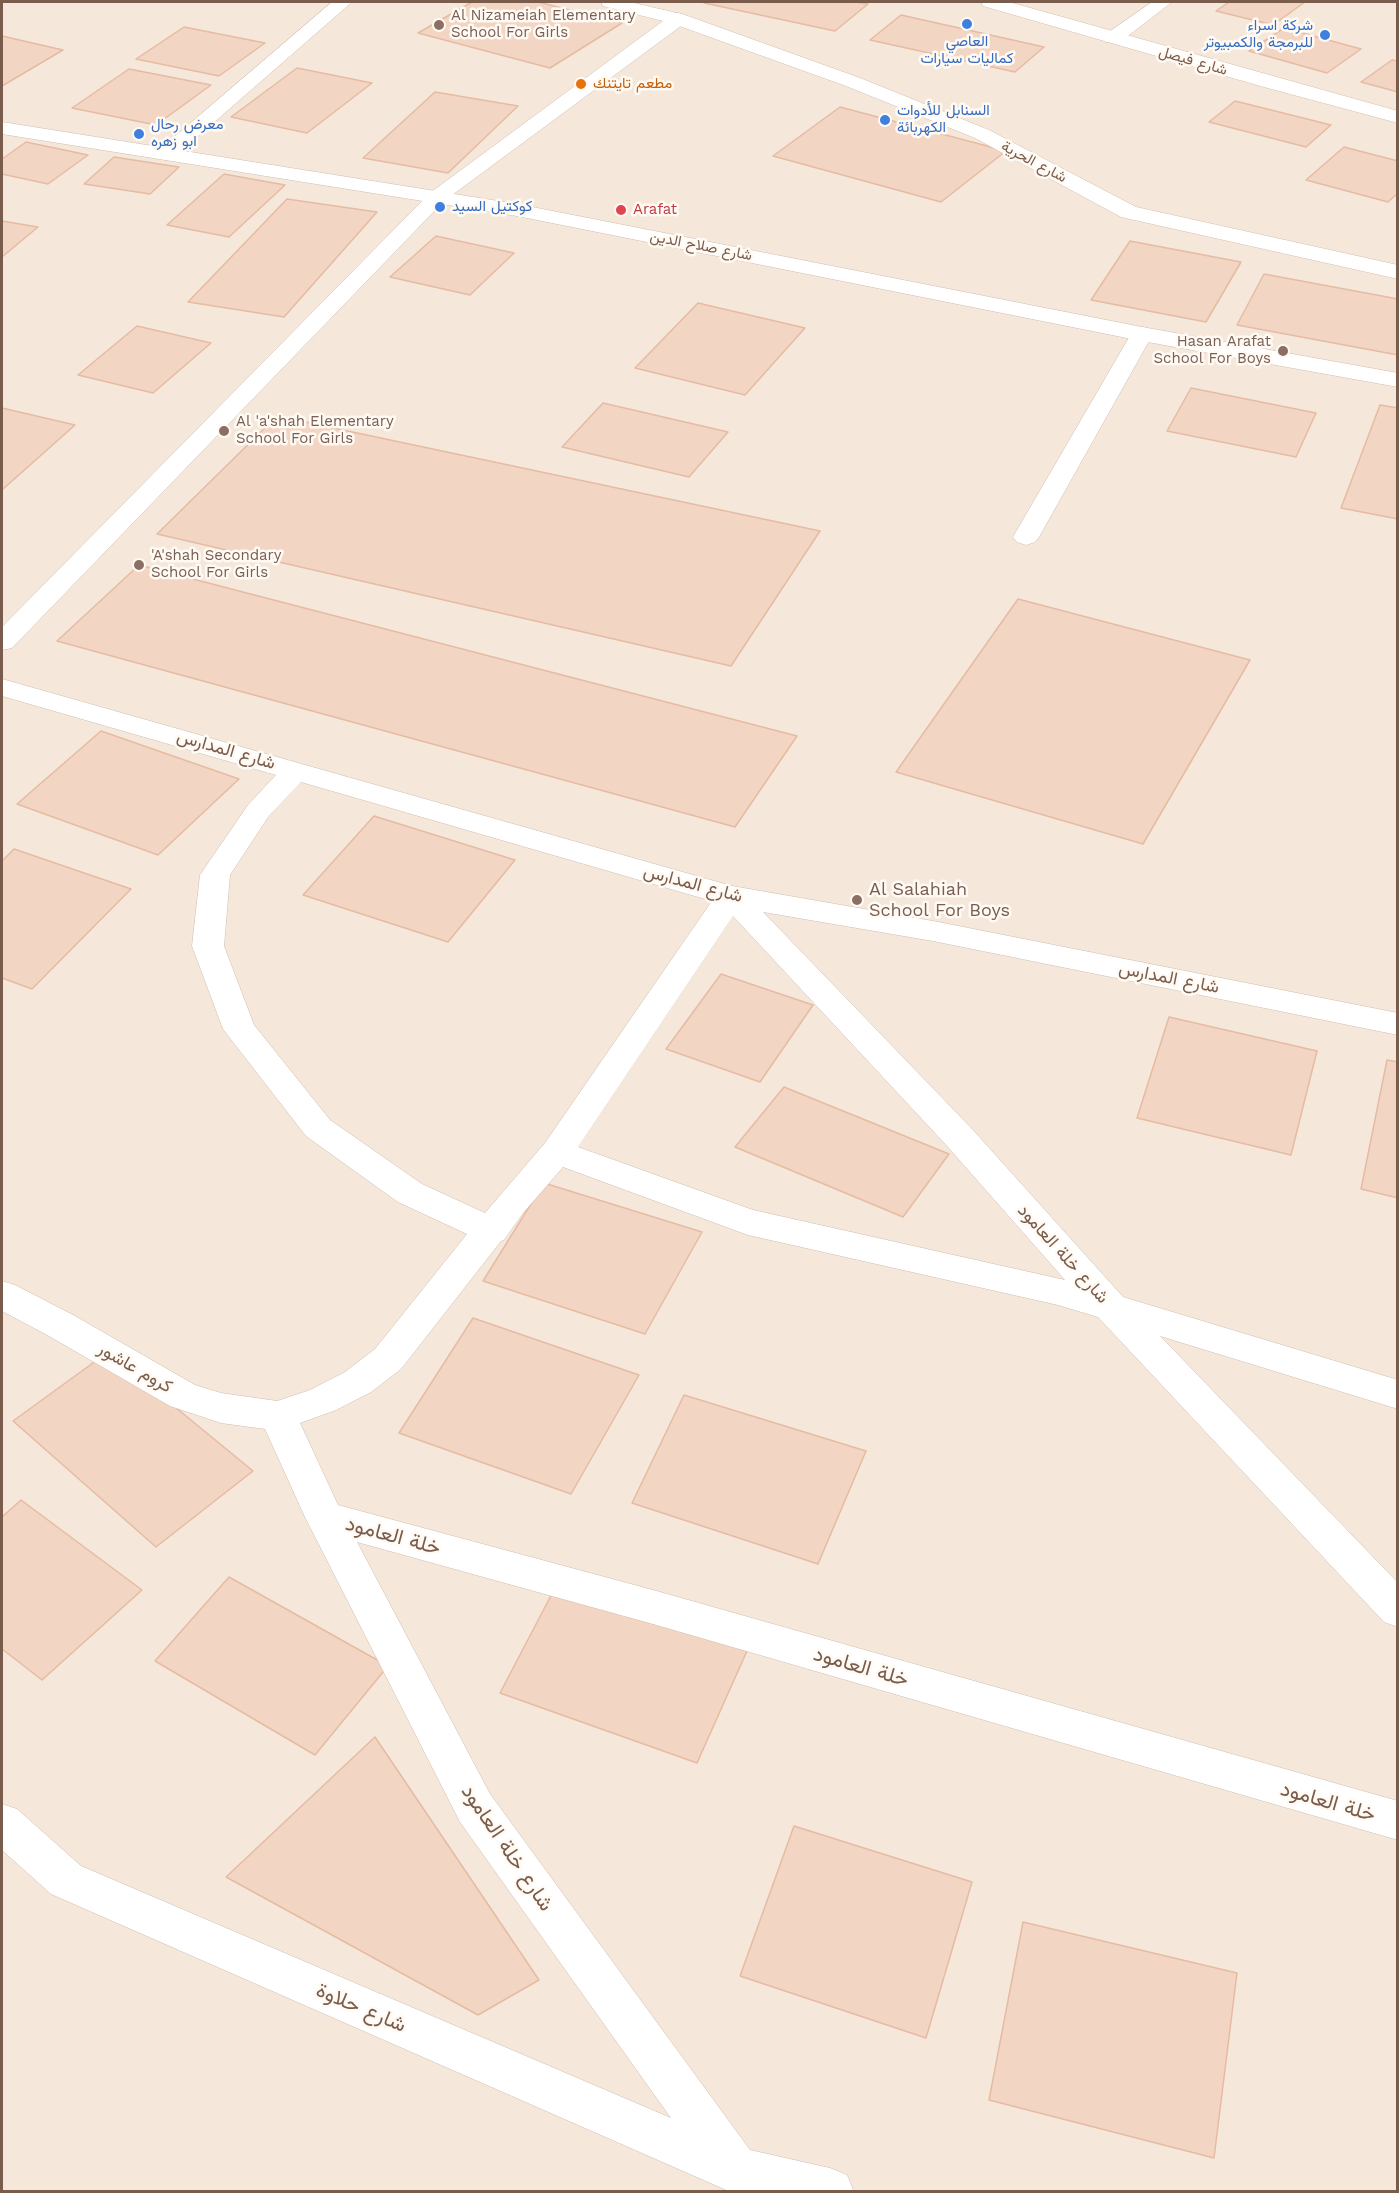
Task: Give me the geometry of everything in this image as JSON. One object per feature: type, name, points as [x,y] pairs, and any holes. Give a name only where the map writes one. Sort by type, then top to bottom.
[{"type":"street","points":[[166,154],[343,2]]},
{"type":"street","name":"شارع فيصل","points":[[990,2],[1398,117]]},
{"type":"street","points":[[1113,38],[1163,2]]},
{"type":"street","name":"شارع الحرية","points":[[622,3],[678,19],[853,82],[982,134],[1129,212],[1398,272]]},
{"type":"street","points":[[2,642],[437,197],[678,19]]},
{"type":"street","name":"شارع صلاح الدين","points":[[2,128],[518,210],[1142,334],[1398,380]]},
{"type":"street","points":[[1026,537],[1142,334]]},
{"type":"street","name":"شارع المدارس","points":[[2,687],[731,896],[933,931],[1398,1024]]},
{"type":"street","points":[[296,770],[258,811],[215,875],[208,946],[239,1029],[318,1128],[410,1193],[492,1231]]},
{"type":"street","points":[[278,1416],[324,1400],[388,1359],[492,1231],[511,1204],[557,1152],[731,896]]},
{"type":"street","name":"شارع خلة العامود","points":[[731,896],[960,1138],[1112,1309],[1398,1610]]},
{"type":"street","points":[[557,1152],[747,1222],[1058,1292],[1398,1395]]},
{"type":"street","name":"كروم عاشور","points":[[2,1295],[62,1326],[183,1396],[220,1408],[278,1416]]},
{"type":"street","name":"شارع خلة العامود","points":[[278,1416],[324,1517],[475,1808],[740,2181]]},
{"type":"street","name":"خلة العامود","points":[[324,1517],[664,1610],[1398,1821]]},
{"type":"street","name":"شارع حلاوة","points":[[2,1823],[66,1880],[740,2181]]},
{"type":"street","points":[[740,2181],[830,2192]]},
{"type":"shaded area","points":[[2,2],[1397,2],[1397,2191],[2,2191]]},
{"type":"building","points":[[472,2],[538,2],[622,23],[550,68],[418,33]]},
{"type":"building","points":[[855,2],[868,4],[835,31],[704,3]]},
{"type":"building","points":[[1229,2],[1305,2],[1273,25],[1216,11]]},
{"type":"building","points":[[901,15],[1044,47],[1015,72],[870,40]]},
{"type":"building","points":[[184,27],[265,43],[219,76],[136,59]]},
{"type":"building","points":[[1284,28],[1361,49],[1327,73],[1249,51]]},
{"type":"building","points":[[2,36],[63,50],[2,86]]},
{"type":"building","points":[[1392,60],[1398,61],[1398,92],[1361,82]]},
{"type":"building","points":[[297,68],[372,83],[307,133],[231,117]]},
{"type":"building","points":[[129,69],[211,85],[156,125],[72,108]]},
{"type":"building","points":[[435,92],[518,106],[448,173],[363,158]]},
{"type":"building","points":[[1235,101],[1331,125],[1306,147],[1209,122]]},
{"type":"building","points":[[840,107],[1006,151],[941,202],[773,156]]},
{"type":"building","points":[[26,142],[88,155],[48,184],[2,174],[2,159]]},
{"type":"building","points":[[1344,147],[1398,161],[1398,193],[1388,202],[1306,180]]},
{"type":"building","points":[[114,157],[179,167],[150,194],[84,184]]},
{"type":"building","points":[[224,174],[285,185],[229,237],[167,225]]},
{"type":"building","points":[[287,199],[377,212],[284,317],[188,302]]},
{"type":"building","points":[[2,221],[38,227],[2,257]]},
{"type":"building","points":[[436,236],[514,253],[470,295],[390,277]]},
{"type":"building","points":[[1130,241],[1241,262],[1206,322],[1091,300]]},
{"type":"building","points":[[1264,274],[1398,299],[1398,355],[1237,325]]},
{"type":"building","points":[[698,303],[805,328],[745,395],[635,368]]},
{"type":"building","points":[[137,326],[211,343],[153,393],[78,375]]},
{"type":"building","points":[[1191,388],[1316,413],[1296,457],[1167,431]]},
{"type":"building","points":[[603,403],[728,432],[689,477],[562,447]]},
{"type":"building","points":[[1380,405],[1398,408],[1398,519],[1341,508]]},
{"type":"building","points":[[2,408],[75,425],[2,490]]},
{"type":"building","points":[[277,416],[820,531],[731,666],[157,534]]},
{"type":"building","points":[[139,565],[797,736],[735,827],[57,641]]},
{"type":"building","points":[[1018,599],[1250,660],[1143,844],[896,772]]},
{"type":"building","points":[[101,731],[239,779],[158,855],[17,804]]},
{"type":"building","points":[[374,816],[515,860],[448,942],[303,895]]},
{"type":"building","points":[[14,849],[131,889],[32,989],[2,978],[2,861]]},
{"type":"building","points":[[721,974],[813,1005],[760,1082],[666,1049]]},
{"type":"building","points":[[1169,1017],[1317,1051],[1291,1155],[1137,1118]]},
{"type":"building","points":[[1387,1060],[1398,1062],[1398,1198],[1361,1189]]},
{"type":"building","points":[[784,1087],[949,1154],[903,1217],[735,1147]]},
{"type":"building","points":[[544,1183],[702,1232],[645,1334],[483,1281]]},
{"type":"building","points":[[473,1318],[639,1375],[571,1494],[399,1433]]},
{"type":"building","points":[[108,1352],[253,1471],[156,1547],[13,1421]]},
{"type":"building","points":[[684,1395],[866,1451],[818,1564],[632,1503]]},
{"type":"building","points":[[21,1500],[142,1590],[42,1680],[2,1649],[2,1517]]},
{"type":"building","points":[[229,1577],[388,1666],[315,1755],[155,1661]]},
{"type":"building","points":[[556,1586],[747,1651],[697,1763],[500,1693]]},
{"type":"building","points":[[375,1737],[539,1980],[478,2015],[226,1877]]},
{"type":"building","points":[[794,1826],[972,1882],[926,2038],[740,1976]]},
{"type":"building","points":[[1023,1922],[1237,1973],[1214,2158],[989,2100]]},
{"type":"place","name":"العاصي كماليات سيارات","points":[[967,24]]},
{"type":"place","name":"Al Nizameiah Elementary School For Girls","points":[[439,25]]},
{"type":"place","name":"شركة اسراء للبرمجة والكمبيوتر","points":[[1325,35]]},
{"type":"place","name":"مطعم تايتنك","points":[[581,84]]},
{"type":"place","name":"السنابل للأدوات الكهربائة","points":[[885,120]]},
{"type":"place","name":"معرض رحال ابو زهره","points":[[139,134]]},
{"type":"place","name":"كوكتيل السيد","points":[[440,207]]},
{"type":"place","name":"Arafat","points":[[621,210]]},
{"type":"place","name":"Hasan Arafat School For Boys","points":[[1283,351]]},
{"type":"place","name":"Al 'a'shah Elementary School For Girls","points":[[224,431]]},
{"type":"place","name":"'A'shah Secondary School For Girls","points":[[139,565]]},
{"type":"place","name":"Al Salahiah School For Boys","points":[[857,900]]}]
